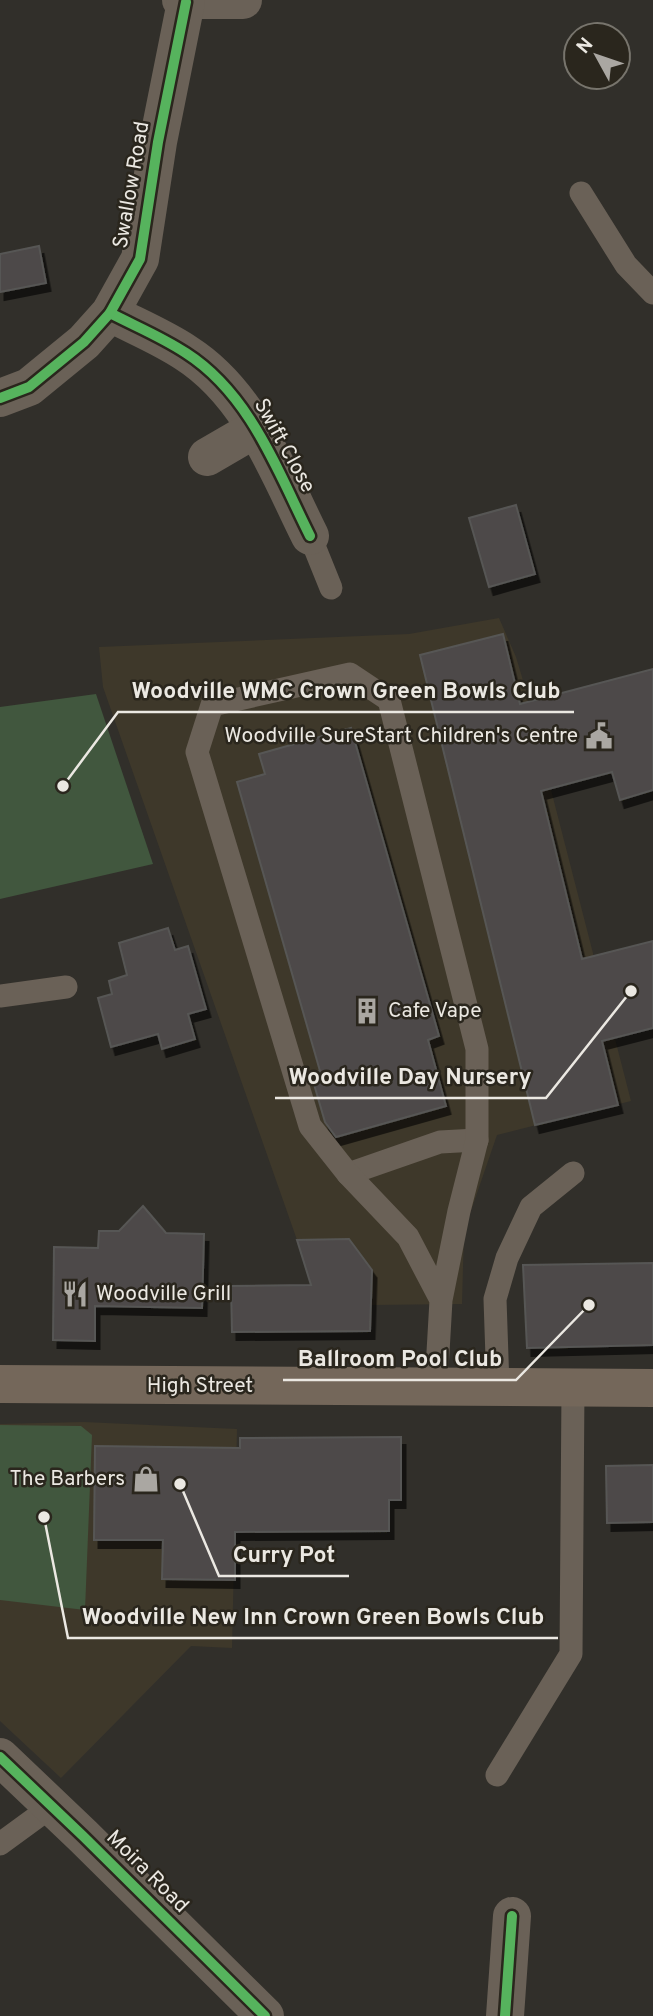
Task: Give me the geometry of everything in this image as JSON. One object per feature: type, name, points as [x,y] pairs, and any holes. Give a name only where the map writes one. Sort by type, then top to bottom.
[{"type":"highway","name":"High Street","points":[[0,1384],[653,1388]]},
{"type":"street","points":[[183,1],[243,0]]},
{"type":"street","name":"Swallow Road","points":[[0,398],[29,387],[83,342],[110,313],[140,260],[183,1]]},
{"type":"street","name":"Swift Close","points":[[110,313],[187,353],[228,388],[257,428],[310,536]]},
{"type":"street","name":"Swift Close","points":[[206,457],[257,428]]},
{"type":"street","name":"Moira Road","points":[[0,1757],[265,2016]]},
{"type":"street","points":[[505,2016],[512,1916]]},
{"type":"lane","points":[[581,193],[626,265],[653,293]]},
{"type":"lane","points":[[310,536],[331,588]]},
{"type":"lane","points":[[436,1387],[441,1300],[458,1211],[477,1140],[477,1049],[389,700],[350,674],[212,705],[197,752],[310,1126],[348,1174],[408,1237],[441,1300]]},
{"type":"lane","points":[[0,996],[66,987]]},
{"type":"lane","points":[[348,1174],[440,1142],[477,1140]]},
{"type":"lane","points":[[498,1387],[495,1299],[507,1258],[531,1207],[573,1173]]},
{"type":"lane","points":[[497,1775],[570,1654],[573,1388]]},
{"type":"lane","points":[[0,1843],[51,1806]]},
{"type":"shaded area","points":[[499,618],[522,677],[631,1101],[497,1135],[464,1231],[462,1304],[371,1305],[372,1270],[349,1239],[297,1240],[103,687],[99,647],[409,634]]},
{"type":"shaded area","points":[[84,1422],[237,1429],[232,1648],[191,1646],[61,1778],[0,1721],[0,1424]]},
{"type":"green space","points":[[96,694],[153,864],[0,899],[0,707]]},
{"type":"green space","points":[[0,1425],[81,1426],[92,1435],[85,1610],[0,1600]]},
{"type":"building","points":[[39,246],[46,283],[0,292],[0,254]]},
{"type":"building","points":[[516,505],[535,574],[489,587],[469,518]]},
{"type":"building","points":[[503,634],[520,704],[653,669],[653,790],[620,800],[612,772],[541,791],[582,959],[653,941],[653,1028],[602,1041],[618,1105],[535,1125],[420,655]]},
{"type":"building","points":[[351,728],[439,1036],[428,1040],[446,1106],[336,1137],[325,1122],[311,1074],[320,1071],[237,782],[265,774],[259,754]]},
{"type":"building","points":[[168,928],[175,950],[188,946],[206,1009],[188,1014],[195,1039],[162,1049],[158,1034],[111,1047],[98,998],[112,994],[109,981],[127,975],[119,943]]},
{"type":"building","points":[[143,1206],[166,1233],[204,1234],[202,1308],[95,1306],[95,1341],[53,1340],[54,1247],[98,1248],[99,1231],[119,1231]]},
{"type":"building","points":[[349,1239],[372,1270],[370,1331],[232,1332],[231,1286],[311,1285],[297,1240]]},
{"type":"building","points":[[653,1263],[653,1345],[527,1348],[523,1265]]},
{"type":"building","points":[[401,1437],[401,1500],[389,1500],[389,1531],[235,1532],[235,1580],[162,1579],[163,1540],[94,1540],[95,1446],[240,1448],[240,1438]]},
{"type":"building","points":[[653,1465],[653,1522],[607,1523],[606,1466]]},
{"type":"cycle path","points":[[0,398],[29,387],[84,342],[110,313],[140,259],[158,142],[186,2]]},
{"type":"cycle path","points":[[110,313],[186,353],[228,390],[260,435],[310,536]]},
{"type":"cycle path","points":[[0,1757],[265,2016]]},
{"type":"cycle path","points":[[505,2016],[512,1916]]},
{"type":"place","name":"Woodville SureStart Children's Centre","points":[[599,736]]},
{"type":"place","name":"Woodville WMC Crown Green Bowls Club","points":[[63,786]]},
{"type":"place","name":"Woodville Day Nursery","points":[[631,991]]},
{"type":"place","name":"Cafe Vape","points":[[367,1011]]},
{"type":"place","name":"Woodville Grill","points":[[75,1294]]},
{"type":"place","name":"Ballroom Pool Club","points":[[589,1305]]},
{"type":"place","name":"The Barbers","points":[[146,1479]]},
{"type":"place","name":"Curry Pot","points":[[180,1484]]},
{"type":"place","name":"Woodville New Inn Crown Green Bowls Club","points":[[44,1517]]}]
